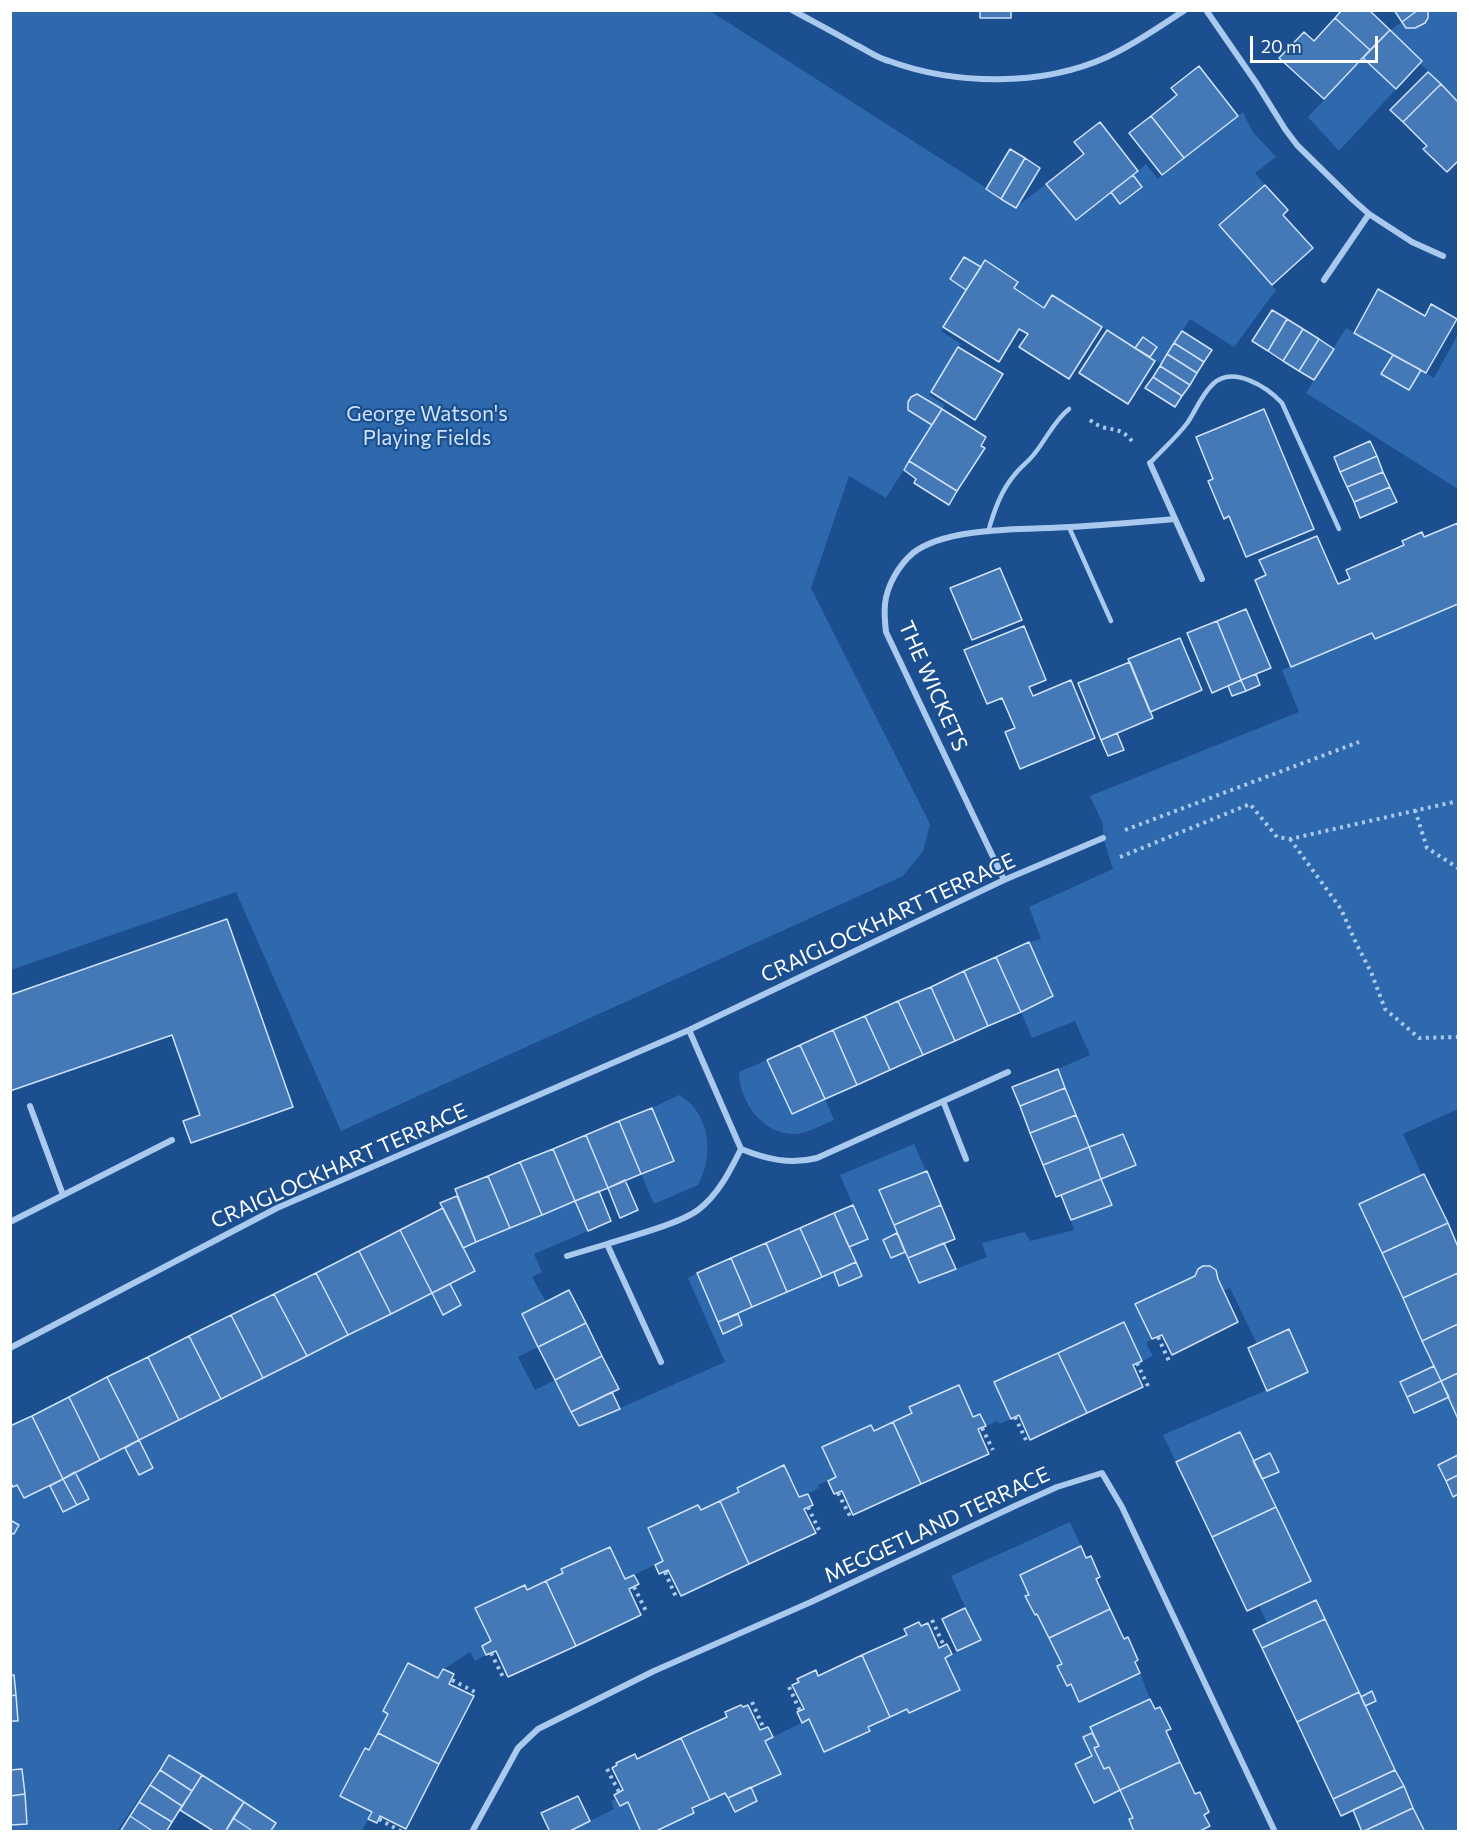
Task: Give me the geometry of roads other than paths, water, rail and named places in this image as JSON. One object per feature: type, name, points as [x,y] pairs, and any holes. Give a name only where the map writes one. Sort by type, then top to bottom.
[{"type":"street","points":[[792,10],[886,61],[918,71],[956,78],[984,80],[1029,77],[1070,70],[1107,57],[1185,10]]},
{"type":"street","points":[[1206,10],[1291,137],[1336,184],[1369,214],[1412,242],[1443,256]]},
{"type":"street","points":[[1324,280],[1369,214]]},
{"type":"street","points":[[1150,463],[1202,579]]},
{"type":"street","name":"THE WICKETS","points":[[1004,880],[886,632],[884,605],[893,578],[912,554],[939,539],[988,532],[1175,519]]},
{"type":"street","name":"CRAIGLOCKHART TERRACE","points":[[10,1348],[278,1208],[688,1030],[1004,880],[1103,838]]},
{"type":"street","points":[[688,1030],[741,1149],[781,1161],[801,1162],[817,1158],[1008,1072]]},
{"type":"street","points":[[943,1101],[966,1159]]},
{"type":"street","points":[[30,1106],[63,1195]]},
{"type":"street","points":[[10,1222],[172,1140]]},
{"type":"street","points":[[567,1256],[683,1218],[698,1210],[724,1181],[741,1149]]},
{"type":"street","points":[[607,1244],[661,1362]]},
{"type":"street","name":"MEGGETLAND TERRACE","points":[[472,1832],[518,1748],[538,1729],[654,1671],[811,1602],[1017,1505],[1057,1487],[1102,1473],[1122,1508],[1275,1832]]},
{"type":"lane","points":[[1150,463],[1187,423],[1211,386],[1225,377],[1244,379],[1273,393],[1282,403],[1339,529]]},
{"type":"lane","points":[[988,532],[998,501],[1005,489],[1015,474],[1037,451],[1058,419],[1069,409]]},
{"type":"lane","points":[[1069,527],[1111,621]]},
{"type":"park label","name":"George Watson's Playing Fields","points":[[427,426]]}]
